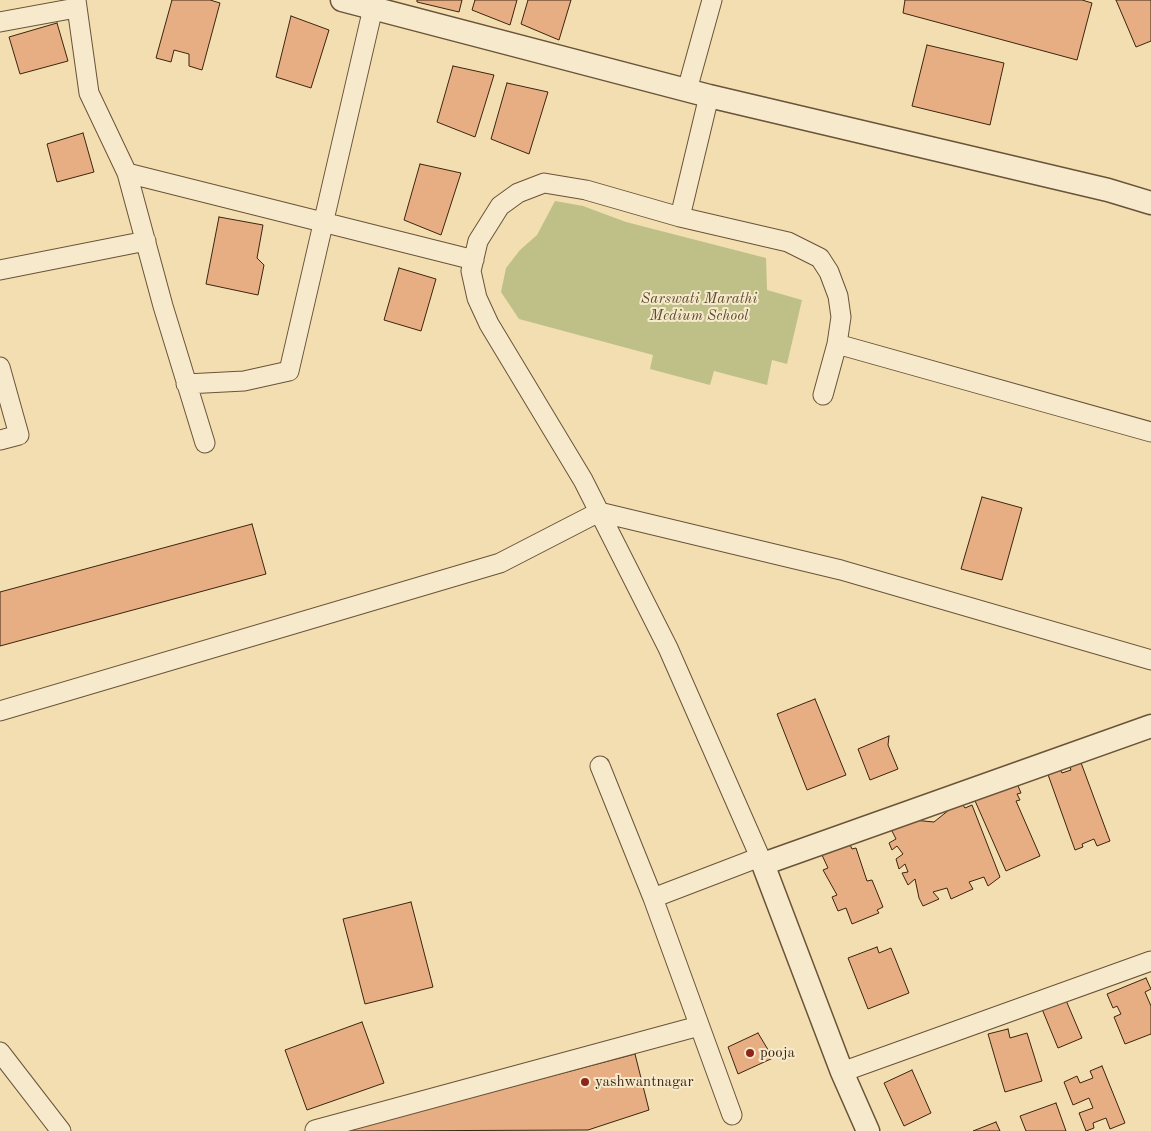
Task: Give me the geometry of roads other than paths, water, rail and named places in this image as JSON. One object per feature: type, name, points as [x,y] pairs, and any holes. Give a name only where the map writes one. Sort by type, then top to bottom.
[{"type":"street","points":[[342,0],[709,96],[1108,190],[1151,203]]},
{"type":"street","points":[[687,90],[712,0]]},
{"type":"street","points":[[0,22],[76,4],[89,93],[127,173],[204,443]]},
{"type":"street","points":[[186,384],[244,381],[289,370],[373,8]]},
{"type":"street","points":[[680,217],[709,96]]},
{"type":"street","points":[[127,173],[474,260]]},
{"type":"street","points":[[823,395],[838,344],[840,317],[838,296],[830,272],[820,258],[788,242],[680,217],[586,190],[544,183],[518,193],[500,206],[478,240],[471,271],[478,298],[489,324],[582,480],[668,648],[762,860],[842,1072],[868,1131]]},
{"type":"street","points":[[0,270],[146,241]]},
{"type":"street","points":[[838,344],[1151,432]]},
{"type":"street","points":[[0,368],[19,435],[0,440]]},
{"type":"street","points":[[0,711],[500,563],[598,512],[841,570],[1151,660]]},
{"type":"street","points":[[653,898],[1151,726]]},
{"type":"street","points":[[600,766],[653,898],[732,1115]]},
{"type":"street","points":[[842,1072],[1151,962]]},
{"type":"street","points":[[315,1130],[699,1026]]},
{"type":"street","points":[[0,1052],[61,1131]]},
{"type":"place","name":"pooja","points":[[750,1053]]},
{"type":"place","name":"yashwantnagar","points":[[585,1082]]},
{"type":"park label","name":"Sarswati Marathi Medium School","points":[[699,308]]}]
